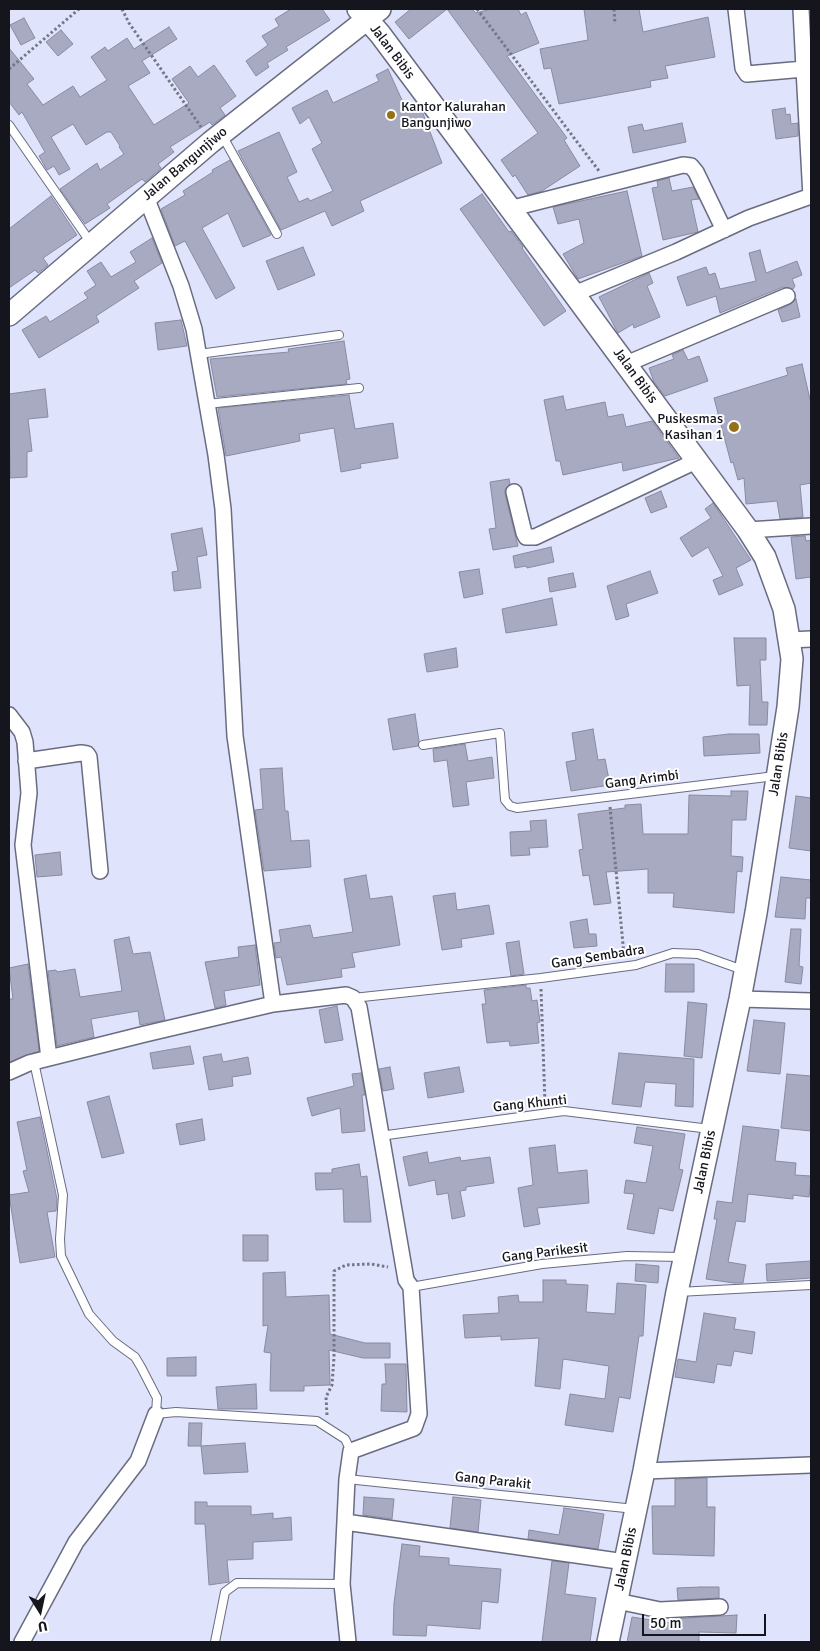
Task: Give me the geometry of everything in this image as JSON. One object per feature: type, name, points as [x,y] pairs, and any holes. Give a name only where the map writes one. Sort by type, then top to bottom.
[{"type":"main road","name":"Jalan Bangunjiwo","points":[[9,315],[91,243],[369,12]]},
{"type":"main road","name":"Jalan Bibis","points":[[369,12],[509,209],[748,530],[765,557],[784,609],[789,640],[791,669],[777,776],[740,999],[677,1292],[637,1509],[608,1642]]},
{"type":"street","points":[[736,9],[743,68],[747,74],[804,69]]},
{"type":"street","points":[[574,294],[676,252],[749,218],[811,196],[801,9]]},
{"type":"street","points":[[509,209],[682,165],[691,166],[696,172],[724,230]]},
{"type":"street","points":[[146,197],[183,294],[199,354],[207,404],[223,509],[235,736],[272,1004]]},
{"type":"street","points":[[626,364],[787,296]]},
{"type":"street","points":[[514,492],[524,533],[526,537],[534,537],[696,461]]},
{"type":"street","points":[[748,530],[811,526]]},
{"type":"street","points":[[789,640],[811,639]]},
{"type":"street","points":[[9,715],[22,732],[26,761],[28,793],[23,845],[42,1060]]},
{"type":"street","points":[[26,761],[80,753],[87,754],[89,757],[100,871]]},
{"type":"street","points":[[9,1072],[42,1060],[272,1004],[346,995],[353,998],[359,1007],[380,1136],[408,1284],[419,1414],[414,1428],[351,1451],[346,1479],[342,1584],[348,1642]]},
{"type":"street","points":[[740,999],[811,1001]]},
{"type":"street","points":[[22,1642],[76,1542],[138,1461],[156,1414]]},
{"type":"street","points":[[644,1472],[811,1465]]},
{"type":"street","points":[[345,1522],[625,1562]]},
{"type":"street","points":[[617,1601],[660,1610],[720,1607]]},
{"type":"lane","points":[[9,125],[91,243]]},
{"type":"lane","points":[[216,138],[277,234]]},
{"type":"lane","points":[[199,354],[339,335]]},
{"type":"lane","points":[[207,404],[359,388]]},
{"type":"lane","name":"Gang Arimbi","points":[[424,745],[500,733],[505,800],[510,806],[517,808],[777,776]]},
{"type":"lane","name":"Gang Sembadra","points":[[353,998],[541,978],[650,962],[673,953],[686,952],[698,954],[745,971]]},
{"type":"lane","points":[[42,1060],[63,1195],[60,1239],[63,1261],[89,1314],[100,1328],[135,1357],[142,1367],[157,1398],[156,1414],[176,1412],[317,1421],[345,1439],[351,1451]]},
{"type":"lane","name":"Gang Khunti","points":[[380,1136],[564,1111],[712,1129]]},
{"type":"lane","name":"Gang Parikesit","points":[[408,1284],[542,1264],[627,1256],[684,1258]]},
{"type":"lane","points":[[677,1292],[811,1285]]},
{"type":"lane","name":"Gang Parakit","points":[[346,1479],[637,1509]]},
{"type":"lane","points":[[215,1642],[225,1592],[237,1583],[342,1584]]},
{"type":"path","points":[[9,69],[79,9]]},
{"type":"path","points":[[122,9],[129,23],[216,138]]},
{"type":"path","points":[[477,9],[608,183]]},
{"type":"path","points":[[614,9],[615,24]]},
{"type":"path","points":[[609,796],[625,966]]},
{"type":"path","name":"Gang Sembadra","points":[[541,978],[546,1113]]},
{"type":"path","points":[[327,1428],[326,1397],[332,1385],[334,1357],[334,1271],[346,1265],[371,1264],[388,1267],[408,1284]]},
{"type":"building","points":[[291,9],[322,9],[330,20],[286,47],[288,50],[267,63],[269,67],[256,76],[246,61],[268,45],[262,36],[279,26],[275,19]]},
{"type":"building","points":[[411,9],[447,9],[409,39],[395,22]]},
{"type":"building","points":[[447,9],[472,9],[476,13],[491,9],[518,9],[521,15],[526,12],[539,43],[507,56],[567,138],[564,140],[580,166],[542,191],[528,195],[515,175],[513,177],[501,160],[538,133]]},
{"type":"building","points":[[584,9],[639,9],[643,32],[708,17],[715,57],[665,66],[668,78],[650,81],[651,87],[559,104],[551,68],[544,69],[540,49],[588,40]]},
{"type":"building","points":[[24,18],[35,38],[21,45],[10,25]]},
{"type":"building","points":[[169,27],[177,39],[142,61],[150,73],[128,86],[154,125],[189,103],[172,79],[190,66],[198,77],[214,65],[236,96],[220,108],[225,115],[212,125],[210,122],[170,147],[174,152],[158,164],[161,168],[145,182],[142,179],[107,204],[110,208],[85,224],[60,189],[97,163],[100,170],[124,154],[111,132],[107,132],[86,145],[73,124],[51,137],[70,169],[59,175],[54,166],[47,170],[39,156],[45,152],[22,112],[19,115],[9,102],[9,48],[34,79],[27,84],[43,105],[73,86],[80,97],[107,80],[91,57],[105,47],[108,51],[127,38],[134,49]]},
{"type":"building","points":[[61,30],[73,44],[58,56],[46,42]]},
{"type":"building","points":[[388,69],[406,109],[417,105],[422,111],[442,163],[360,201],[364,211],[332,226],[325,211],[281,230],[238,151],[279,132],[297,172],[287,177],[299,202],[308,198],[310,201],[333,191],[312,149],[322,143],[309,117],[300,124],[292,108],[327,90],[333,103],[379,81],[376,75]]},
{"type":"building","points":[[785,108],[786,115],[790,114],[791,124],[798,123],[798,136],[776,139],[772,110]]},
{"type":"building","points":[[682,123],[686,142],[633,153],[628,127],[642,124],[644,131]]},
{"type":"building","points":[[230,160],[271,235],[243,247],[228,213],[202,228],[235,288],[216,299],[185,241],[175,246],[161,209],[185,195],[183,191],[213,172],[212,170]]},
{"type":"building","points":[[669,178],[672,191],[693,187],[699,199],[691,200],[698,232],[663,240],[652,188],[658,187],[657,181]]},
{"type":"building","points":[[627,191],[642,256],[578,279],[563,254],[584,243],[579,219],[558,224],[553,207]]},
{"type":"building","points":[[482,194],[509,232],[511,231],[523,247],[566,311],[544,326],[460,209]]},
{"type":"building","points":[[51,196],[77,235],[43,258],[48,265],[42,270],[38,273],[35,270],[9,288],[9,229]]},
{"type":"building","points":[[152,238],[162,263],[134,281],[139,288],[96,316],[99,322],[39,358],[22,330],[46,316],[50,322],[88,298],[84,293],[96,285],[87,271],[101,262],[111,277],[136,262],[130,252]]},
{"type":"building","points":[[303,247],[315,275],[278,290],[266,261]]},
{"type":"building","points":[[760,250],[766,273],[797,261],[802,275],[792,279],[795,286],[793,289],[783,287],[720,313],[716,296],[687,306],[677,277],[706,267],[709,275],[715,273],[720,289],[756,281],[749,253]]},
{"type":"building","points":[[649,273],[653,283],[647,286],[660,317],[634,328],[633,324],[618,333],[599,297]]},
{"type":"building","points":[[796,299],[800,317],[782,322],[778,310],[791,304]]},
{"type":"building","points":[[181,320],[187,346],[158,350],[155,323]]},
{"type":"building","points":[[344,341],[350,379],[346,380],[347,384],[217,397],[210,359],[289,352],[288,349]]},
{"type":"building","points":[[683,350],[688,360],[699,356],[708,381],[665,396],[654,382],[649,368],[674,359],[672,355]]},
{"type":"building","points":[[802,364],[811,404],[811,483],[800,485],[803,517],[780,519],[777,501],[746,504],[744,478],[738,480],[733,462],[731,463],[714,398],[788,375],[786,368]]},
{"type":"building","points":[[45,389],[48,417],[28,419],[32,451],[27,452],[27,477],[10,478],[9,394]]},
{"type":"building","points":[[349,395],[355,429],[393,423],[398,458],[360,464],[361,468],[341,472],[334,428],[299,434],[300,441],[226,456],[218,408]]},
{"type":"building","points":[[563,396],[566,410],[605,402],[608,417],[623,414],[626,427],[652,421],[679,458],[623,471],[622,462],[563,475],[560,461],[556,461],[544,400]]},
{"type":"building","points":[[509,479],[510,484],[505,489],[505,494],[518,546],[493,550],[489,529],[496,528],[490,482]]},
{"type":"building","points":[[661,491],[667,507],[651,513],[645,498]]},
{"type":"building","points":[[713,503],[751,560],[736,568],[743,585],[719,595],[713,580],[723,576],[708,547],[692,557],[680,538],[711,518],[705,509]]},
{"type":"building","points":[[202,528],[207,555],[197,557],[201,588],[174,591],[172,572],[178,571],[171,534]]},
{"type":"building","points":[[805,536],[806,541],[811,540],[811,577],[796,579],[791,537]]},
{"type":"building","points":[[551,547],[554,562],[527,568],[526,566],[515,568],[513,556]]},
{"type":"building","points":[[479,569],[483,594],[464,598],[459,572]]},
{"type":"building","points":[[650,571],[658,593],[626,604],[629,616],[616,620],[607,586]]},
{"type":"building","points":[[573,573],[576,587],[550,592],[548,578]]},
{"type":"building","points":[[552,598],[557,625],[506,633],[502,609]]},
{"type":"building","points":[[734,638],[766,638],[766,660],[760,660],[762,702],[768,702],[767,725],[749,725],[750,685],[737,686]]},
{"type":"building","points":[[456,648],[458,667],[427,672],[424,654]]},
{"type":"building","points":[[415,714],[418,746],[393,750],[388,719]]},
{"type":"building","points":[[593,729],[598,760],[605,759],[610,785],[571,791],[566,762],[576,760],[572,733]]},
{"type":"building","points":[[729,734],[759,734],[760,753],[704,756],[703,737]]},
{"type":"building","points":[[465,744],[468,761],[492,757],[494,778],[466,782],[469,805],[453,807],[447,760],[434,762],[433,749]]},
{"type":"building","points":[[282,768],[285,811],[288,811],[291,841],[309,840],[311,867],[264,871],[255,810],[263,809],[260,769]]},
{"type":"building","points":[[731,791],[748,791],[746,820],[732,820],[731,856],[743,857],[742,872],[737,871],[734,913],[673,907],[674,893],[648,893],[648,869],[606,872],[611,903],[594,905],[589,875],[583,876],[579,850],[583,849],[578,814],[625,808],[625,805],[641,804],[643,834],[688,834],[689,795],[731,796]]},
{"type":"building","points":[[796,796],[811,798],[811,851],[789,848]]},
{"type":"building","points":[[546,820],[548,847],[529,848],[530,855],[511,856],[510,832],[531,831],[530,821]]},
{"type":"building","points":[[60,852],[62,875],[37,877],[35,855]]},
{"type":"building","points":[[366,875],[370,899],[392,896],[400,945],[352,953],[355,967],[341,969],[342,977],[287,985],[281,957],[276,958],[274,943],[281,942],[279,930],[310,925],[313,938],[353,932],[344,879]]},
{"type":"building","points":[[781,877],[811,880],[811,898],[806,898],[805,919],[775,917]]},
{"type":"building","points":[[455,893],[457,910],[489,905],[494,934],[461,939],[462,947],[442,950],[433,896]]},
{"type":"building","points":[[587,919],[589,934],[596,934],[597,946],[574,948],[570,922]]},
{"type":"building","points":[[791,929],[801,929],[799,966],[803,967],[801,984],[785,982]]},
{"type":"building","points":[[129,937],[133,954],[150,952],[165,1020],[140,1025],[138,1011],[91,1019],[94,1037],[57,1046],[48,971],[56,970],[57,972],[75,969],[80,997],[122,991],[114,940]]},
{"type":"building","points":[[519,941],[524,974],[511,976],[506,943]]},
{"type":"building","points":[[255,945],[260,985],[224,991],[226,1005],[215,1008],[205,962],[239,957],[238,947]]},
{"type":"building","points":[[28,964],[39,1051],[9,1062],[9,999],[13,999],[9,968]]},
{"type":"building","points":[[666,964],[694,964],[694,992],[665,992]]},
{"type":"building","points":[[526,985],[526,988],[530,988],[532,1001],[537,1000],[540,1022],[537,1023],[539,1043],[510,1046],[509,1041],[487,1043],[482,1004],[486,1004],[484,990]]},
{"type":"building","points":[[688,1002],[707,1004],[702,1058],[684,1056]]},
{"type":"building","points":[[337,1006],[343,1040],[325,1043],[319,1010]]},
{"type":"building","points":[[754,1020],[785,1023],[780,1074],[747,1071]]},
{"type":"building","points":[[190,1046],[194,1064],[153,1069],[150,1053]]},
{"type":"building","points":[[619,1053],[694,1059],[693,1107],[675,1106],[676,1084],[645,1082],[641,1107],[612,1104]]},
{"type":"building","points":[[221,1054],[223,1062],[248,1057],[251,1074],[232,1077],[233,1086],[209,1090],[203,1057]]},
{"type":"building","points":[[390,1067],[394,1089],[383,1091],[379,1069]]},
{"type":"building","points":[[459,1067],[464,1092],[428,1098],[424,1073]]},
{"type":"building","points":[[361,1073],[365,1095],[362,1095],[365,1131],[342,1133],[340,1108],[312,1116],[307,1098],[354,1086],[352,1074]]},
{"type":"building","points":[[787,1074],[811,1076],[811,1131],[781,1128]]},
{"type":"building","points":[[109,1096],[124,1153],[102,1158],[87,1102]]},
{"type":"building","points":[[40,1117],[57,1199],[56,1211],[47,1212],[55,1257],[20,1263],[9,1195],[29,1192],[23,1171],[27,1170],[17,1122]]},
{"type":"building","points":[[202,1119],[205,1140],[180,1145],[176,1124]]},
{"type":"building","points":[[743,1126],[779,1130],[775,1161],[796,1163],[795,1175],[811,1176],[809,1197],[793,1195],[793,1199],[748,1194],[745,1222],[736,1221],[728,1262],[746,1265],[743,1283],[706,1279],[717,1219],[714,1219],[717,1201],[732,1203]]},
{"type":"building","points":[[637,1127],[685,1134],[679,1169],[683,1170],[673,1211],[659,1208],[654,1234],[627,1229],[634,1194],[624,1193],[626,1180],[646,1183],[653,1146],[634,1143]]},
{"type":"building","points":[[555,1145],[558,1173],[587,1170],[589,1203],[537,1208],[540,1224],[524,1227],[518,1188],[533,1185],[529,1148]]},
{"type":"building","points":[[427,1152],[429,1163],[460,1157],[461,1161],[490,1157],[494,1183],[466,1187],[466,1190],[460,1191],[465,1216],[452,1219],[448,1193],[437,1195],[435,1180],[409,1186],[403,1157]]},
{"type":"building","points":[[359,1164],[361,1177],[367,1176],[371,1222],[344,1222],[343,1189],[316,1190],[315,1173],[332,1173],[332,1169]]},
{"type":"building","points":[[243,1235],[268,1235],[268,1261],[243,1261]]},
{"type":"building","points":[[811,1261],[811,1278],[767,1281],[766,1264]]},
{"type":"building","points":[[636,1264],[659,1266],[658,1283],[635,1281]]},
{"type":"building","points":[[285,1272],[286,1297],[329,1295],[330,1334],[365,1343],[390,1343],[390,1358],[363,1358],[329,1350],[330,1385],[304,1386],[304,1391],[270,1391],[271,1353],[264,1352],[268,1325],[263,1326],[263,1273]]},
{"type":"building","points":[[543,1280],[566,1280],[566,1284],[588,1285],[586,1312],[615,1314],[617,1283],[646,1285],[643,1336],[639,1336],[630,1399],[619,1397],[613,1432],[565,1425],[570,1394],[605,1399],[609,1366],[563,1359],[560,1389],[535,1386],[539,1338],[501,1340],[501,1336],[465,1338],[463,1315],[499,1313],[498,1297],[518,1295],[519,1302],[543,1302]]},
{"type":"building","points":[[704,1313],[736,1318],[734,1329],[755,1332],[752,1354],[734,1351],[731,1366],[717,1364],[714,1383],[675,1377],[678,1359],[696,1362]]},
{"type":"building","points":[[196,1357],[196,1376],[167,1376],[167,1358]]},
{"type":"building","points":[[385,1364],[406,1364],[407,1412],[381,1411],[382,1384],[386,1384]]},
{"type":"building","points":[[256,1384],[257,1409],[218,1409],[216,1387]]},
{"type":"building","points":[[189,1423],[202,1423],[201,1446],[188,1446]]},
{"type":"building","points":[[245,1443],[248,1472],[204,1474],[201,1446]]},
{"type":"building","points":[[707,1478],[707,1507],[715,1507],[714,1556],[653,1554],[652,1506],[675,1506],[675,1479]]},
{"type":"building","points":[[364,1497],[394,1499],[392,1519],[363,1515]]},
{"type":"building","points":[[453,1497],[481,1500],[478,1532],[450,1528]]},
{"type":"building","points":[[195,1502],[207,1502],[207,1506],[251,1506],[251,1515],[273,1513],[273,1519],[291,1517],[292,1540],[253,1542],[253,1559],[227,1560],[229,1582],[209,1585],[205,1524],[195,1524]]},
{"type":"building","points":[[564,1508],[604,1514],[598,1549],[528,1539],[529,1530],[559,1535]]},
{"type":"building","points":[[402,1544],[420,1546],[419,1556],[449,1558],[449,1565],[501,1569],[498,1603],[482,1601],[480,1629],[427,1625],[426,1636],[393,1635],[394,1603]]},
{"type":"building","points":[[552,1561],[569,1563],[565,1594],[596,1598],[590,1642],[542,1642]]},
{"type":"building","points":[[719,1587],[719,1598],[678,1600],[677,1588]]},
{"type":"building","points":[[737,1615],[736,1633],[699,1632],[699,1642],[627,1642],[632,1617],[671,1623],[671,1619]]},
{"type":"place","name":"Kantor Kalurahan Bangunjiwo","points":[[391,115]]},
{"type":"place","name":"Puskesmas Kasihan 1","points":[[734,427]]}]
